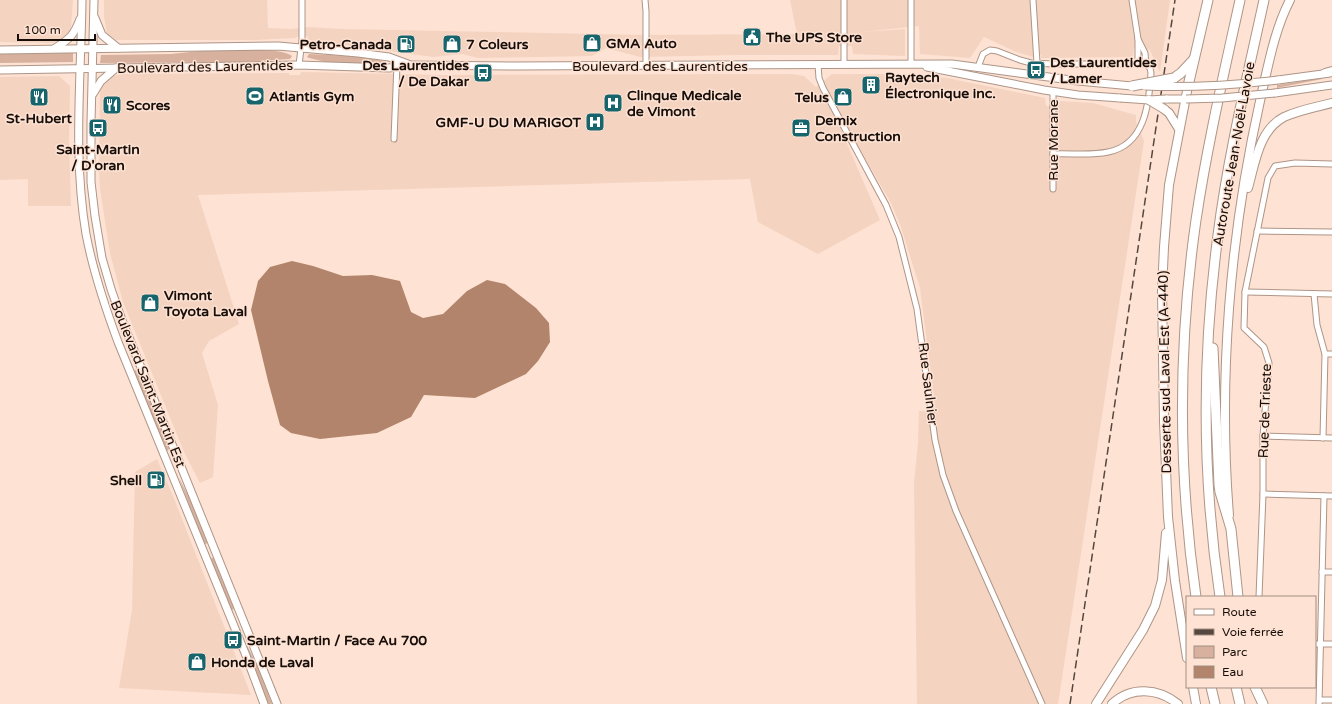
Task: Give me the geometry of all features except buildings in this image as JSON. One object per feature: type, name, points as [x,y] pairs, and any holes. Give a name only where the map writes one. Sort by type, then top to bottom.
[{"type":"highway","points":[[1188,86],[1189,71],[1195,58],[1208,0]]},
{"type":"highway","name":"Autoroute Jean-Noël-Lavoie","points":[[1196,596],[1187,524],[1183,448],[1183,386],[1187,305],[1194,236],[1203,178],[1240,0]]},
{"type":"highway","name":"Autoroute Jean-Noël-Lavoie","points":[[1220,596],[1210,503],[1207,435],[1207,359],[1211,299],[1224,192],[1264,0]]},
{"type":"highway","points":[[1132,86],[1174,78],[1189,71]]},
{"type":"highway","points":[[1211,299],[1219,485],[1230,529],[1238,596]]},
{"type":"highway","points":[[1211,688],[1215,704]]},
{"type":"highway","points":[[1236,688],[1240,704]]},
{"type":"highway","points":[[1255,688],[1258,704]]},
{"type":"highway","points":[[1255,688],[1263,704]]},
{"type":"main road","name":"Boulevard Saint-Martin Est","points":[[82,0],[78,159],[86,235],[99,287],[118,342],[237,632],[264,704]]},
{"type":"main road","name":"Boulevard Saint-Martin Est","points":[[94,0],[90,159],[92,199],[99,244],[108,281],[133,349],[277,704]]},
{"type":"main road","points":[[1230,529],[1226,456],[1225,376],[1232,284],[1247,165],[1269,65],[1280,24],[1290,0]]},
{"type":"main road","points":[[54,49],[72,36],[82,13]]},
{"type":"main road","points":[[94,14],[102,35],[118,48]]},
{"type":"main road","name":"Boulevard des Laurentides","points":[[0,50],[257,46],[301,47],[387,57],[397,64]]},
{"type":"main road","name":"Boulevard des Laurentides","points":[[0,70],[299,65],[377,68],[397,64],[487,66],[952,64],[1078,81],[1132,86],[1188,86],[1278,80],[1330,72]]},
{"type":"main road","name":"Boulevard des Laurentides","points":[[911,64],[1053,92],[1149,100],[1222,98],[1275,93],[1332,85]]},
{"type":"main road","points":[[92,98],[100,82],[116,68]]},
{"type":"main road","name":"Desserte sud Laval Est (A-440)","points":[[1186,652],[1175,581],[1168,517],[1162,321],[1163,259],[1169,185],[1188,86]]},
{"type":"main road","points":[[1149,100],[1168,112],[1179,129]]},
{"type":"main road","points":[[1240,218],[1257,156],[1269,130],[1275,123],[1286,116],[1332,103]]},
{"type":"main road","points":[[1096,704],[1143,630],[1155,606],[1162,580],[1168,517]]},
{"type":"main road","points":[[1193,688],[1196,704]]},
{"type":"main road","points":[[1112,704],[1129,694],[1143,691],[1164,695],[1178,704]]},
{"type":"street","points":[[299,65],[302,0]]},
{"type":"street","points":[[645,0],[646,66]]},
{"type":"street","points":[[844,0],[844,64]]},
{"type":"street","points":[[911,0],[911,64]]},
{"type":"street","points":[[1033,0],[1037,63]]},
{"type":"street","points":[[1132,0],[1138,39],[1138,64]]},
{"type":"street","points":[[1053,154],[1095,154],[1110,152],[1123,146],[1131,140],[1142,125],[1147,108],[1151,70],[1146,64],[1145,53],[1138,39]]},
{"type":"street","points":[[978,67],[983,54],[990,50],[997,51],[1024,62],[1054,64],[1146,64]]},
{"type":"street","points":[[394,139],[397,64]]},
{"type":"street","name":"Rue Saulnier","points":[[818,65],[819,78],[823,88],[885,202],[899,237],[918,309],[934,436],[941,467],[953,505],[1042,704]]},
{"type":"street","name":"Rue Morane","points":[[1053,92],[1053,189]]},
{"type":"street","name":"Rue de Trieste","points":[[1259,596],[1263,494],[1263,436],[1269,363],[1264,347],[1244,328],[1245,292],[1268,178],[1275,166],[1294,164],[1332,164]]},
{"type":"street","points":[[1257,231],[1332,232]]},
{"type":"street","points":[[1245,292],[1332,294]]},
{"type":"street","points":[[1314,294],[1317,325],[1324,354],[1323,438]]},
{"type":"street","points":[[1324,354],[1332,354]]},
{"type":"street","points":[[1263,436],[1332,438]]},
{"type":"street","points":[[1263,494],[1332,496]]},
{"type":"street","points":[[1324,496],[1320,702],[1332,700]]},
{"type":"street","points":[[1322,572],[1332,572]]},
{"type":"street","points":[[1316,644],[1332,644]]},
{"type":"shaded area","points":[[0,0],[73,0],[71,27],[69,33],[60,41],[50,43],[0,42]]},
{"type":"shaded area","points":[[104,0],[267,0],[268,28],[292,29],[308,27],[340,29],[644,35],[797,34],[790,0],[1170,0],[1160,72],[1150,50],[1134,47],[1133,55],[1131,57],[1041,58],[1041,55],[1033,57],[1014,51],[984,37],[970,58],[920,54],[919,26],[862,32],[905,29],[905,56],[853,54],[852,46],[839,46],[838,55],[640,57],[606,48],[592,56],[478,58],[462,54],[433,57],[309,40],[307,36],[252,40],[116,40],[107,34],[104,16]]},
{"type":"shaded area","points":[[301,72],[443,75],[791,74],[804,76],[816,87],[832,74],[904,74],[947,78],[1045,98],[1046,106],[1059,106],[1060,101],[1093,103],[1136,115],[1136,122],[1144,141],[1058,704],[917,704],[914,484],[919,411],[936,412],[920,288],[901,227],[891,203],[855,141],[835,116],[880,220],[818,254],[758,222],[750,179],[198,195],[239,324],[209,341],[202,353],[218,405],[213,477],[200,483],[184,452],[123,302],[110,253],[100,189],[100,91],[104,83],[113,76],[122,74],[289,73],[289,75],[300,75]]},
{"type":"shaded area","points":[[59,76],[70,86],[69,142],[71,206],[28,206],[28,179],[0,180],[0,77]]},
{"type":"shaded area","points":[[157,459],[251,695],[119,688],[132,610],[135,472]]},
{"type":"green space","points":[[262,50],[285,53],[292,56],[290,59],[241,62],[100,63],[101,55],[171,54],[200,51]]},
{"type":"green space","points":[[73,53],[73,62],[0,63],[0,54]]},
{"type":"green space","points":[[309,54],[368,58],[387,62],[387,65],[330,63],[309,58],[307,57]]},
{"type":"green space","points":[[1322,79],[1277,88],[1277,85]]},
{"type":"green space","points":[[135,370],[138,371],[169,448],[168,451],[134,372]]},
{"type":"green space","points":[[179,478],[190,499],[208,542],[206,544],[204,544]]},
{"type":"green space","points":[[213,557],[234,608],[233,610],[231,609],[211,559]]},
{"type":"green space","points":[[246,644],[258,666],[272,704],[268,704],[245,645]]},
{"type":"water","points":[[292,261],[343,276],[372,275],[400,281],[411,312],[423,318],[443,314],[467,291],[487,280],[505,284],[536,308],[549,323],[550,342],[538,361],[526,374],[475,398],[424,395],[411,417],[377,433],[320,439],[291,433],[280,425],[251,310],[258,281],[270,267]]},
{"type":"railway","points":[[1070,704],[1175,0]]},
{"type":"place","name":"The UPS Store","points":[[752,37]]},
{"type":"place","name":"GMA Auto","points":[[592,43]]},
{"type":"place","name":"Petro-Canada","points":[[406,44]]},
{"type":"place","name":"7 Coleurs","points":[[452,44]]},
{"type":"place","name":"Des Laurentides / Lamer","points":[[1036,70]]},
{"type":"place","name":"Des Laurentides / De Dakar","points":[[483,73]]},
{"type":"place","name":"Raytech Électronique inc.","points":[[871,85]]},
{"type":"place","name":"Atlantis Gym","points":[[255,96]]},
{"type":"place","name":"St-Hubert","points":[[39,97]]},
{"type":"place","name":"Telus","points":[[843,97]]},
{"type":"place","name":"Clinque Medicale de Vimont","points":[[613,103]]},
{"type":"place","name":"Scores","points":[[112,105]]},
{"type":"place","name":"GMF-U DU MARIGOT","points":[[595,122]]},
{"type":"place","name":"Saint-Martin / D'oran","points":[[98,128]]},
{"type":"place","name":"Demix Construction","points":[[801,128]]},
{"type":"place","name":"Vimont Toyota Laval","points":[[150,303]]},
{"type":"place","name":"Shell","points":[[156,480]]},
{"type":"place","name":"Saint-Martin / Face Au 700","points":[[233,640]]},
{"type":"place","name":"Honda de Laval","points":[[197,662]]}]
